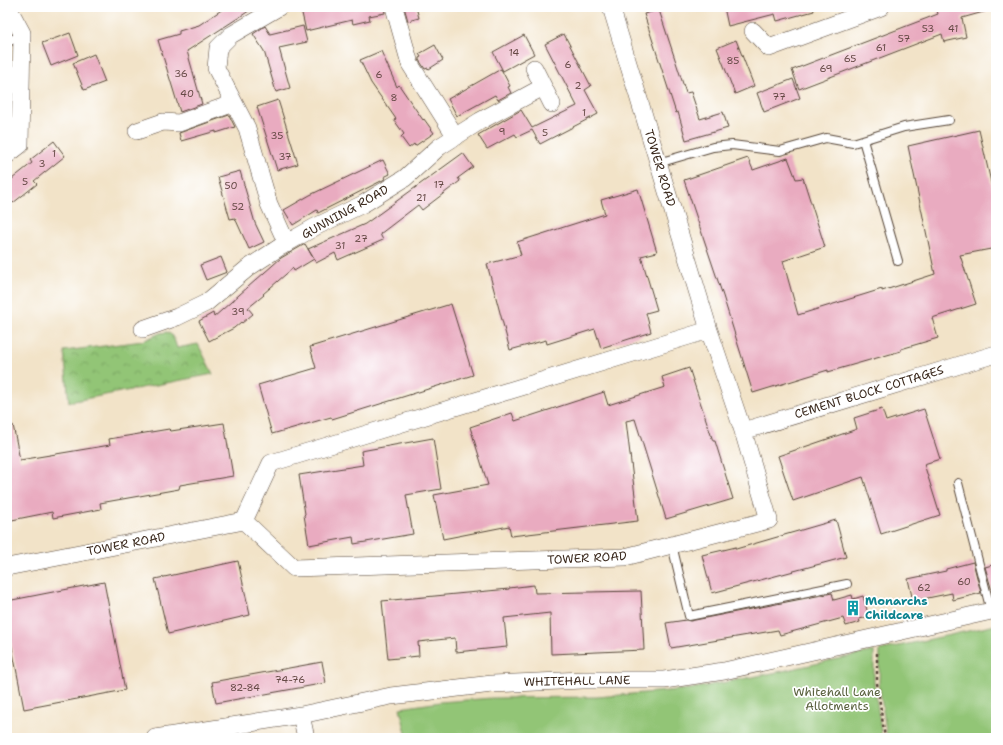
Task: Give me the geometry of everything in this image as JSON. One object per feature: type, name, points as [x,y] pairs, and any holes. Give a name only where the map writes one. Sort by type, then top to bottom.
[{"type":"street","points":[[7,155],[20,145],[22,34],[8,7]]},
{"type":"street","points":[[276,7],[231,35],[218,48],[216,68],[247,128],[269,204],[287,244]]},
{"type":"street","points":[[394,7],[410,64],[456,137]]},
{"type":"street","name":"TOWER ROAD","points":[[7,568],[244,521],[294,568],[625,557],[769,520],[709,330],[611,7]]},
{"type":"street","points":[[753,31],[769,48],[880,7]]},
{"type":"street","points":[[534,68],[552,104]]},
{"type":"street","name":"GUNNING ROAD","points":[[143,329],[176,317],[206,303],[248,268],[315,227],[363,204],[405,178],[439,148],[480,122],[543,87]]},
{"type":"street","points":[[137,131],[163,122],[179,123],[234,103]]},
{"type":"street","points":[[244,521],[271,463],[709,330]]},
{"type":"street","name":"CEMENT BLOCK COTTAGES","points":[[742,431],[996,354]]},
{"type":"street","name":"WHITEHALL LANE","points":[[155,738],[301,715],[391,696],[492,684],[583,680],[664,680],[724,671],[993,610]]},
{"type":"street","points":[[301,715],[306,738]]},
{"type":"lane","points":[[7,43],[22,34]]},
{"type":"lane","points":[[658,163],[713,147],[732,145],[780,151],[826,138],[853,143],[904,127],[949,120]]},
{"type":"lane","points":[[863,140],[898,261]]},
{"type":"lane","points":[[958,483],[993,610]]},
{"type":"lane","points":[[672,545],[689,616],[847,584]]},
{"type":"path","points":[[875,637],[877,650],[877,683],[885,738]]},
{"type":"green space","points":[[167,332],[173,336],[177,348],[198,344],[213,374],[69,402],[64,351],[143,341],[160,333]]},
{"type":"green space","name":"Whitehall Lane Allotments","points":[[996,625],[996,738],[887,738],[879,683],[880,650]]},
{"type":"green space","name":"Whitehall Lane Allotments","points":[[874,651],[874,682],[882,738],[407,738],[400,708],[440,702],[492,698],[597,697],[690,689]]},
{"type":"building","points":[[226,7],[255,7],[187,51],[202,104],[180,112],[158,40],[179,34],[179,31],[199,25]]},
{"type":"building","points":[[310,7],[384,7],[385,13],[369,16],[370,20],[353,24],[352,20],[306,31],[301,9]]},
{"type":"building","points":[[404,7],[416,7],[419,18],[408,21]]},
{"type":"building","points":[[724,7],[813,7],[814,11],[777,21],[775,14],[728,26]]},
{"type":"building","points":[[936,7],[987,7],[987,11],[962,18],[966,37],[944,42],[942,34],[799,89],[792,70],[938,14]]},
{"type":"building","points":[[659,10],[686,93],[691,92],[700,119],[723,112],[728,128],[686,140],[678,112],[676,113],[644,14]]},
{"type":"building","points":[[265,26],[270,34],[303,26],[307,42],[279,48],[290,88],[276,92],[264,51],[253,34]]},
{"type":"building","points":[[70,33],[78,55],[51,66],[42,43]]},
{"type":"building","points":[[564,34],[591,86],[585,90],[598,114],[540,144],[532,130],[517,137],[515,134],[487,149],[478,135],[521,110],[532,128],[577,106],[545,44]]},
{"type":"building","points":[[524,35],[534,54],[503,71],[493,52]]},
{"type":"building","points":[[736,40],[754,86],[735,94],[717,48]]},
{"type":"building","points":[[435,45],[443,60],[429,69],[425,69],[419,60],[421,57],[419,54]]},
{"type":"building","points":[[381,51],[397,87],[399,85],[423,120],[424,119],[434,133],[415,146],[414,144],[409,148],[401,137],[404,134],[394,120],[396,119],[371,83],[360,60]]},
{"type":"building","points":[[94,54],[105,82],[84,90],[73,63]]},
{"type":"building","points":[[501,69],[510,86],[508,87],[511,93],[498,100],[495,95],[457,116],[448,99]]},
{"type":"building","points":[[793,79],[800,98],[764,112],[757,93]]},
{"type":"building","points":[[278,100],[298,164],[277,170],[257,107]]},
{"type":"building","points":[[229,115],[235,127],[181,141],[179,133]]},
{"type":"building","points":[[979,130],[996,204],[996,248],[960,255],[976,304],[932,318],[938,338],[901,349],[901,351],[828,372],[828,370],[753,393],[723,296],[684,180],[748,158],[753,170],[788,158],[796,179],[803,178],[825,247],[783,261],[798,315],[935,274],[908,146]]},
{"type":"building","points":[[54,141],[65,156],[34,181],[37,184],[13,203],[7,196],[7,183],[32,163],[30,160]]},
{"type":"building","points":[[463,153],[473,167],[458,178],[460,181],[422,210],[418,205],[380,234],[383,240],[338,260],[335,253],[316,263],[308,249],[365,224]]},
{"type":"building","points":[[383,160],[390,174],[384,177],[385,179],[318,213],[317,210],[293,225],[284,210],[310,195]]},
{"type":"building","points":[[240,171],[255,223],[264,242],[249,249],[235,218],[230,219],[218,177]]},
{"type":"building","points":[[638,189],[657,252],[641,256],[657,310],[646,313],[651,332],[601,348],[595,329],[547,344],[546,340],[510,350],[487,264],[521,255],[517,242],[605,214],[601,200]]},
{"type":"building","points":[[305,244],[314,259],[294,271],[293,268],[263,294],[264,295],[248,308],[253,314],[242,323],[241,322],[234,328],[209,341],[199,321],[213,313],[214,317],[281,258]]},
{"type":"building","points":[[221,257],[227,272],[206,280],[200,265]]},
{"type":"building","points":[[451,304],[473,375],[332,419],[331,417],[272,434],[258,385],[316,368],[310,347]]},
{"type":"building","points":[[689,368],[713,441],[715,441],[733,499],[666,519],[635,419],[626,421],[638,521],[511,536],[509,526],[443,539],[434,495],[488,485],[470,427],[512,413],[515,421],[604,392],[608,405],[665,387],[662,377]]},
{"type":"building","points":[[882,409],[886,421],[924,409],[940,459],[924,464],[940,515],[881,534],[863,477],[793,501],[778,456],[857,429],[854,418]]},
{"type":"building","points":[[224,423],[233,476],[180,485],[179,489],[100,503],[101,509],[53,518],[52,512],[7,521],[7,426],[13,425],[20,460],[110,445],[109,439],[169,429],[171,431]]},
{"type":"building","points":[[433,438],[441,489],[406,495],[413,534],[354,544],[353,537],[309,545],[299,475],[363,465],[361,451]]},
{"type":"building","points":[[836,520],[846,557],[712,593],[702,555],[736,547],[736,549]]},
{"type":"building","points":[[238,561],[250,615],[168,634],[155,579]]},
{"type":"building","points":[[973,562],[981,593],[953,600],[952,593],[913,601],[908,579],[946,571],[946,569]]},
{"type":"building","points":[[996,564],[996,590],[992,591],[985,567]]},
{"type":"building","points":[[104,582],[125,690],[24,709],[7,622],[7,601]]},
{"type":"building","points":[[534,585],[535,593],[641,591],[644,650],[551,654],[550,613],[504,618],[507,647],[456,652],[455,638],[418,642],[419,656],[388,659],[382,601],[509,589]]},
{"type":"building","points":[[832,593],[834,600],[852,595],[853,599],[863,596],[869,617],[859,619],[860,622],[846,626],[843,618],[780,635],[778,630],[671,648],[666,623],[686,620],[690,621]]},
{"type":"building","points":[[322,662],[326,683],[216,703],[212,682]]},
{"type":"place","name":"Monarchs Childcare","points":[[853,608]]}]
